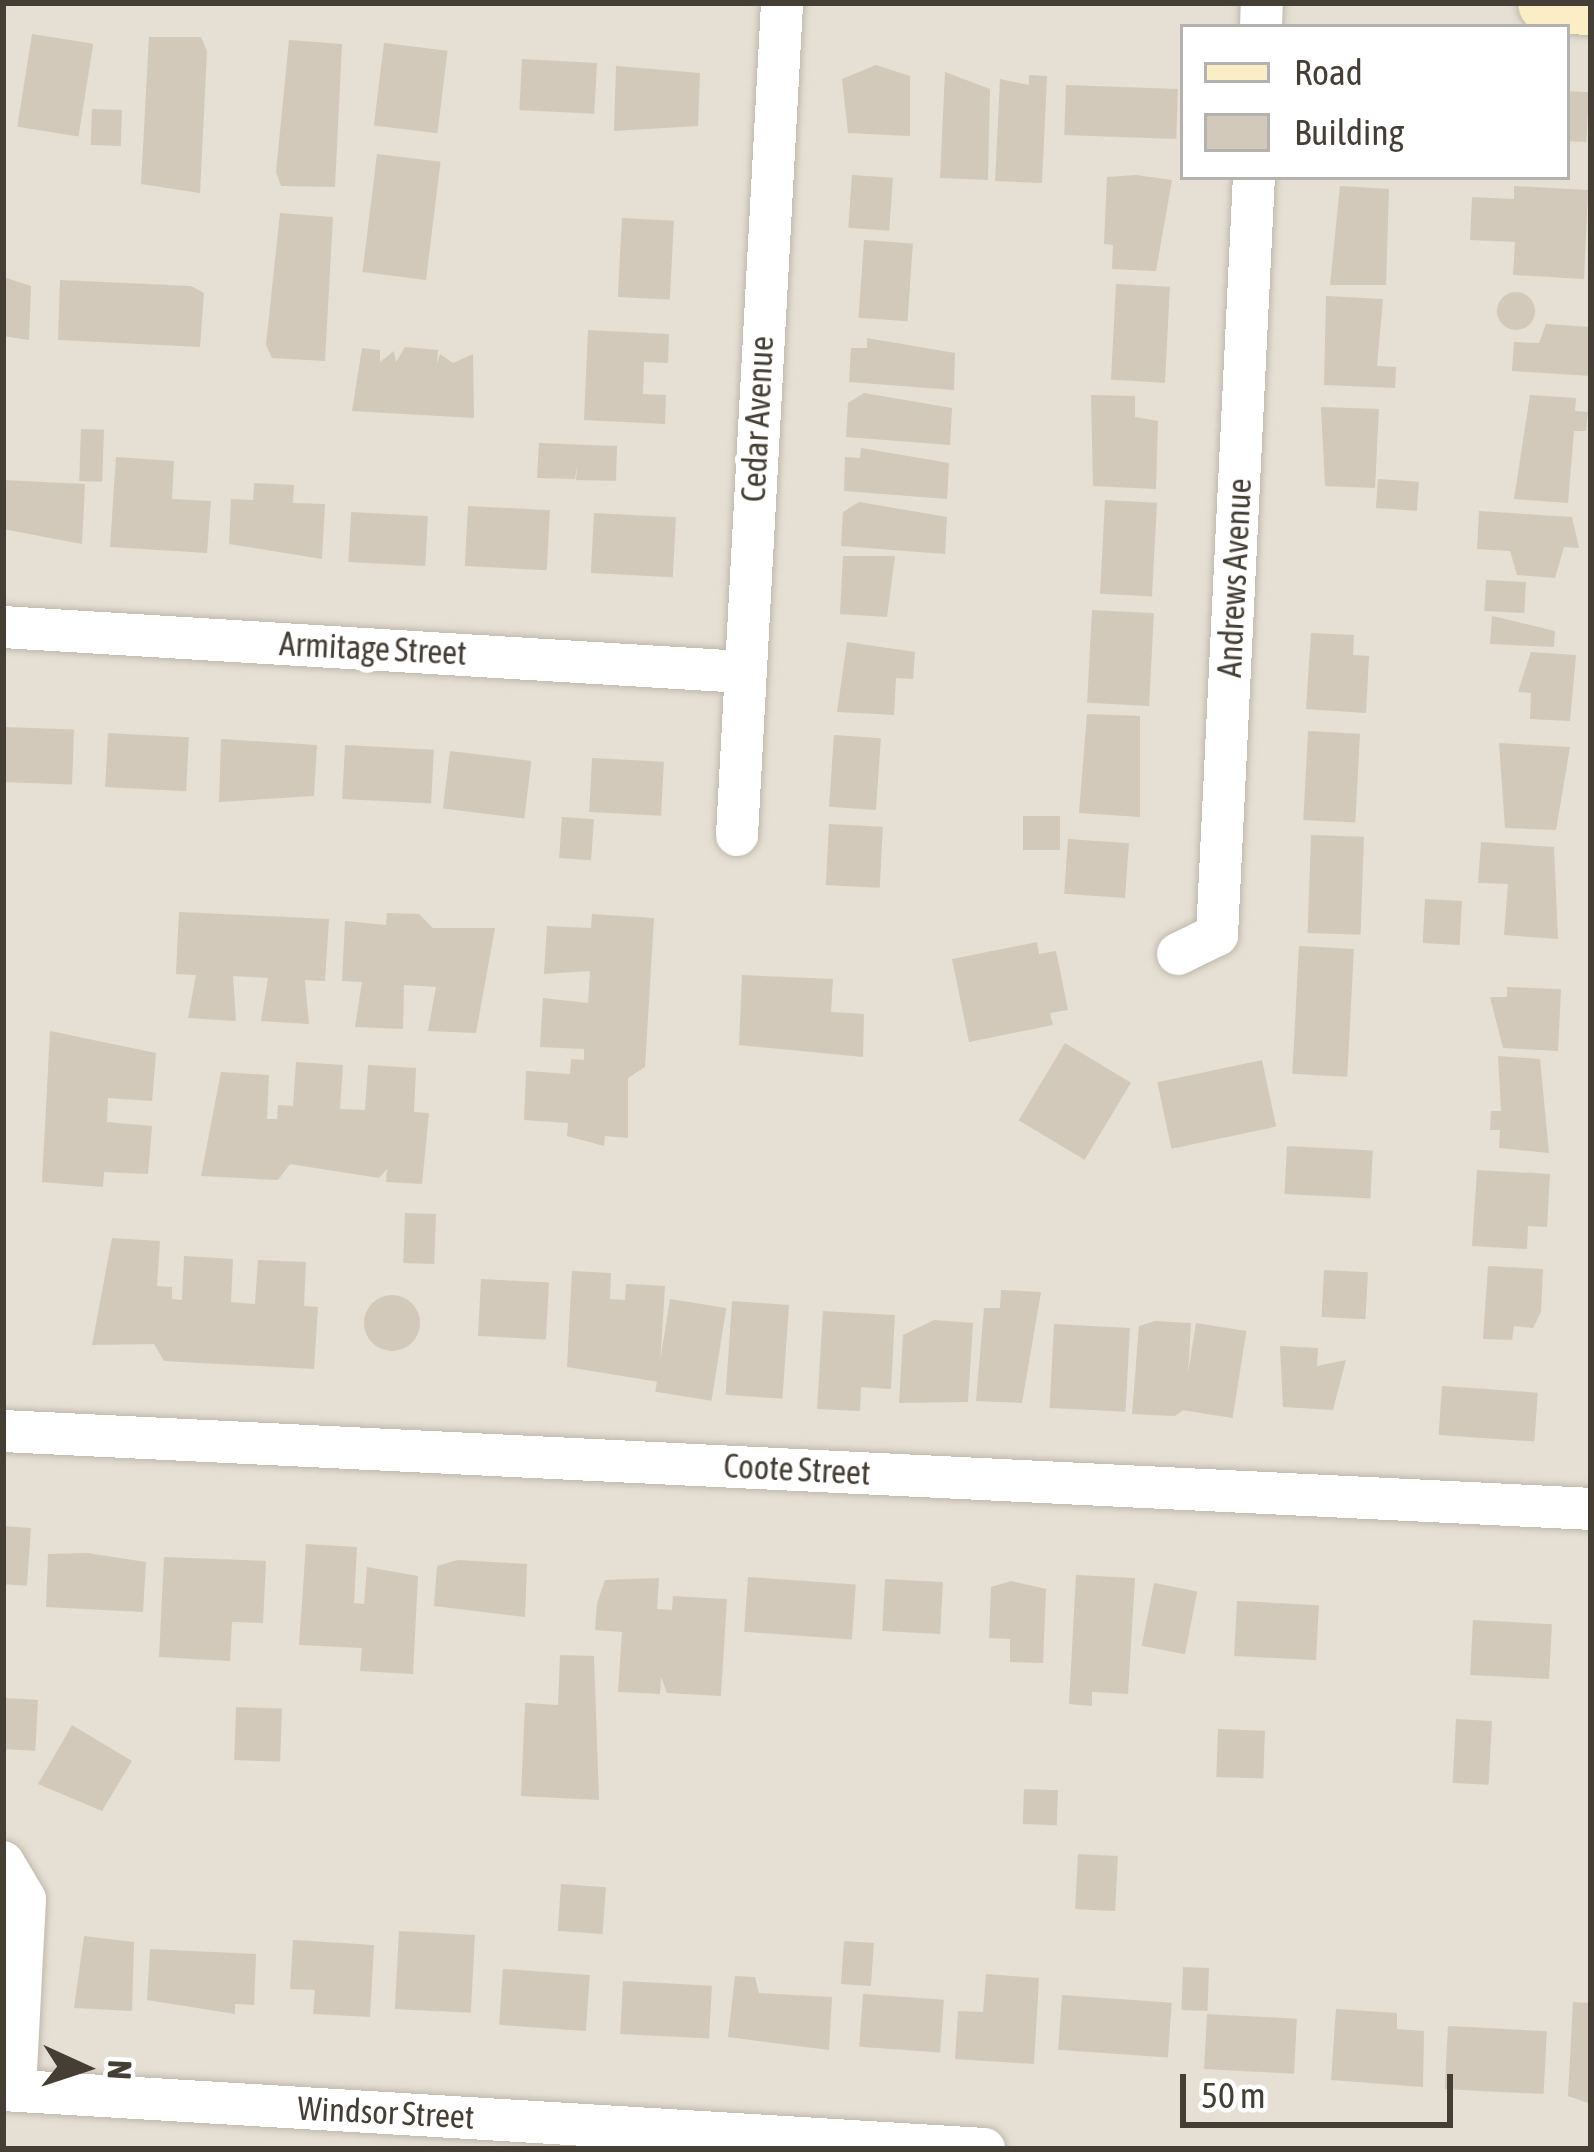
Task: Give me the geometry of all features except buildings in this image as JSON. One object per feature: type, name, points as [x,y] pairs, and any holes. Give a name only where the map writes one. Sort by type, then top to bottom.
[{"type":"street","name":"Cedar Avenue","points":[[737,835],[782,3]]},
{"type":"street","points":[[1548,3],[1591,5]]},
{"type":"street","name":"Andrews Avenue","points":[[1178,954],[1217,935],[1254,180]]},
{"type":"street","name":"Armitage Street","points":[[3,626],[744,672]]},
{"type":"street","name":"Coote Street","points":[[3,1431],[1591,1509]]},
{"type":"street","points":[[3,1862],[25,1899],[9,2091]]},
{"type":"street","name":"Windsor Street","points":[[9,2091],[984,2149]]},
{"type":"shaded area","points":[[3,3],[1591,3],[1591,2149],[3,2149]]}]
